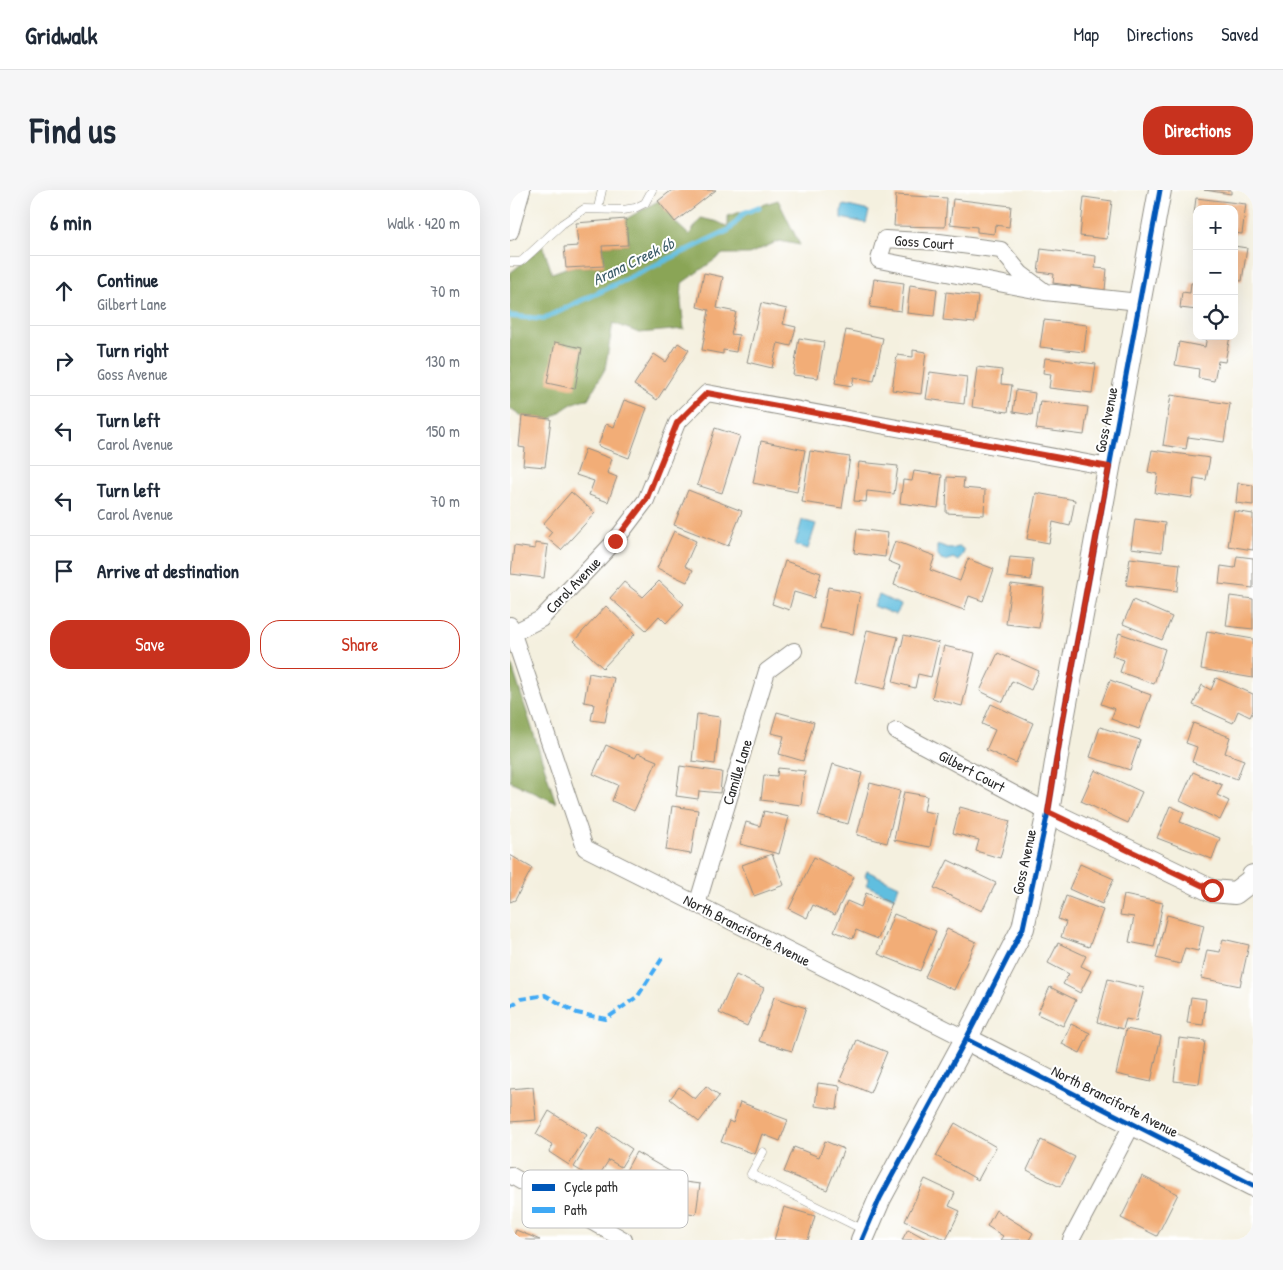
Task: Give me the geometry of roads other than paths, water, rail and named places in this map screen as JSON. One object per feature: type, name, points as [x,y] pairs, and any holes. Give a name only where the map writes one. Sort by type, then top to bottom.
[{"type":"street","points":[[510,232],[522,190]]},
{"type":"street","name":"Goss Avenue","points":[[864,1235],[880,1198],[966,1039],[1023,928],[1048,812],[1063,719],[1160,190]]},
{"type":"street","name":"Goss Court","points":[[1045,292],[1021,274],[1001,250],[939,242],[885,239],[879,260],[1045,292],[1139,302]]},
{"type":"street","name":"Carol Avenue","points":[[511,629],[541,619],[615,541],[646,500],[677,423],[707,393],[1109,467]]},
{"type":"street","name":"North Branciforte Avenue","points":[[511,629],[585,848],[1253,1185]]},
{"type":"street","name":"Camille Lane","points":[[697,905],[767,671],[794,651]]},
{"type":"street","name":"Gilbert Court","points":[[896,731],[1048,812]]},
{"type":"street","points":[[1048,812],[1212,890],[1235,893],[1252,880],[1253,876]]},
{"type":"street","points":[[1071,1240],[1133,1123]]},
{"type":"street","points":[[510,1175],[522,1182]]},
{"type":"street","points":[[603,1228],[624,1240]]},
{"type":"lane","points":[[598,208],[602,190]]},
{"type":"lane","points":[[510,262],[520,262],[562,224],[584,209],[623,210],[640,207],[648,199],[652,190]]},
{"type":"lane","points":[[763,1152],[751,1174],[864,1235]]},
{"type":"water","points":[[844,205],[869,211],[866,223],[841,218],[841,211]]},
{"type":"water","points":[[802,520],[816,524],[808,549],[795,545]]},
{"type":"water","points":[[940,545],[950,549],[961,547],[964,550],[963,554],[958,561],[953,558],[945,561],[941,560],[937,553],[937,546]]},
{"type":"water","points":[[879,595],[901,605],[896,615],[874,606]]},
{"type":"water","points":[[867,871],[899,886],[894,898],[866,885],[869,879],[865,876]]},
{"type":"waterway","name":"Arana Creek 6b","points":[[510,316],[543,319],[729,230],[744,213],[759,207]]}]
